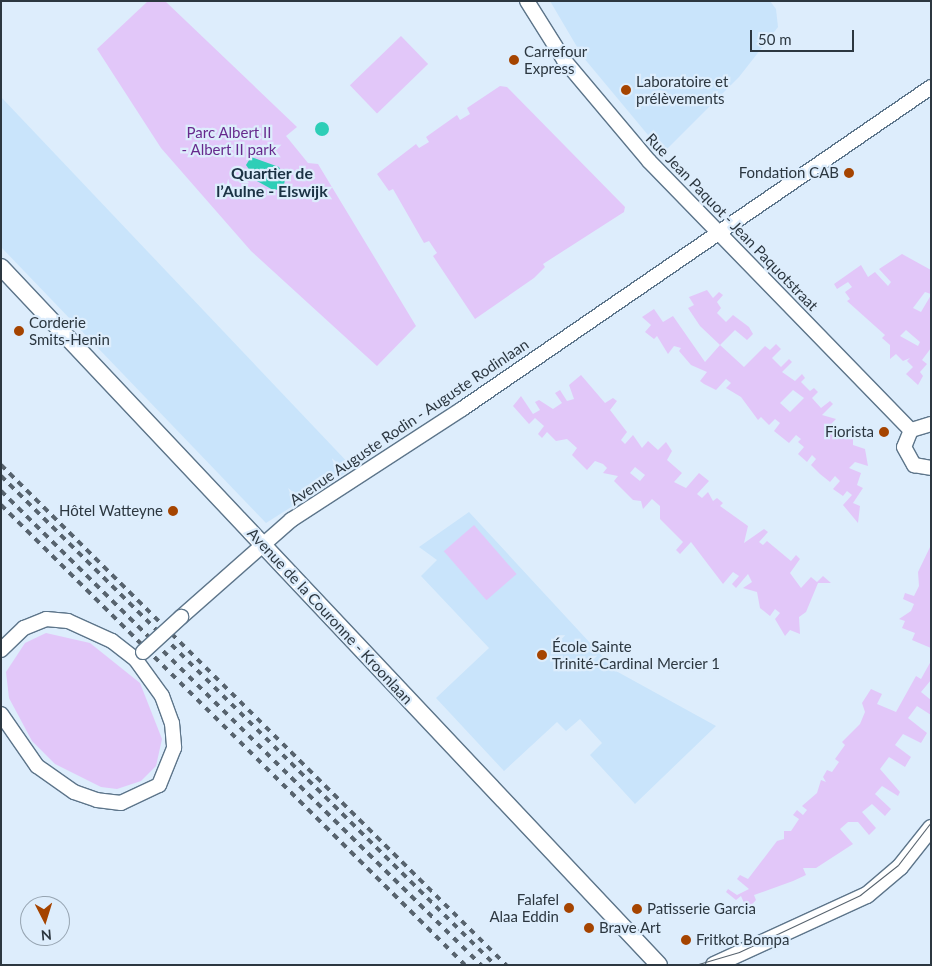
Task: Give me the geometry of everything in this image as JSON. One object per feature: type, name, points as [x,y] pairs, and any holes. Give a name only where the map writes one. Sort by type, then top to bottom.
[{"type":"main road","name":"Avenue de la Couronne - Kroonlaan","points":[[1,267],[659,965]]},
{"type":"main road","points":[[714,965],[867,895],[900,867],[931,828]]},
{"type":"street","name":"Rue Jean Paquot - Jean Paquotstraat","points":[[527,1],[582,82],[717,232],[911,430]]},
{"type":"street","name":"Avenue Auguste Rodin - Auguste Rodinlaan","points":[[140,656],[262,544],[931,87]]},
{"type":"street","points":[[931,424],[911,430],[904,442],[907,457],[914,465],[931,468]]},
{"type":"street","points":[[1,650],[24,628],[46,619],[94,631],[140,656],[162,696],[172,724],[174,748],[160,785],[121,802],[74,792],[37,766],[1,714]]},
{"type":"shaded area","points":[[550,1],[770,1],[776,9],[778,27],[739,77],[663,153],[583,57]]},
{"type":"shaded area","points":[[1,97],[353,468],[266,523],[1,247]]},
{"type":"shaded area","points":[[319,122],[325,122],[329,129],[325,136],[319,136],[315,132],[315,126]]},
{"type":"shaded area","points":[[251,157],[279,167],[285,180],[283,189],[273,190],[257,181],[246,165]]},
{"type":"shaded area","name":"École Sainte Trinité-Cardinal Mercier 1","points":[[469,512],[616,671],[716,726],[635,804],[590,755],[602,743],[580,719],[566,731],[557,722],[504,771],[436,698],[489,648],[421,576],[437,560],[419,547]]},
{"type":"green space","name":"Parc Albert II - Albert II park","points":[[148,1],[165,1],[297,127],[286,136],[308,163],[318,164],[416,326],[377,366],[251,251],[161,148],[97,49]]},
{"type":"green space","points":[[401,36],[428,64],[377,113],[350,85]]},
{"type":"green space","points":[[500,86],[507,87],[625,207],[624,212],[543,264],[545,267],[534,278],[475,319],[433,256],[437,253],[429,241],[424,243],[393,189],[389,191],[377,174],[416,144],[419,148],[429,142],[426,137],[457,115],[460,120],[470,114],[467,108]]},
{"type":"green space","points":[[902,254],[931,270],[931,294],[925,292],[913,308],[921,312],[931,295],[931,348],[922,360],[927,364],[920,372],[923,376],[918,385],[906,374],[913,367],[907,361],[910,358],[903,361],[896,354],[890,359],[890,345],[882,338],[885,335],[847,301],[850,299],[845,292],[852,287],[848,282],[837,289],[834,284],[861,265],[868,277],[875,272],[888,286],[891,282],[879,269]],"holes":[[[906,330],[920,342],[918,346],[900,336]]]},
{"type":"green space","points":[[707,290],[713,298],[719,292],[723,295],[717,302],[721,308],[717,313],[726,322],[733,315],[749,327],[753,334],[747,340],[735,330],[720,345],[700,326],[688,308],[694,305],[689,297]]},
{"type":"green space","points":[[654,309],[663,322],[673,316],[705,362],[720,345],[744,367],[765,346],[770,350],[776,344],[781,349],[772,358],[781,367],[789,359],[792,362],[782,372],[795,381],[802,374],[805,378],[801,382],[810,391],[814,388],[818,392],[812,398],[821,408],[830,401],[833,404],[822,415],[836,419],[827,428],[829,431],[835,426],[846,435],[866,425],[866,437],[853,437],[853,445],[865,449],[868,466],[855,462],[849,468],[861,473],[857,485],[863,488],[853,503],[860,506],[858,523],[843,505],[852,495],[847,491],[843,496],[833,489],[840,481],[835,476],[830,482],[820,474],[811,465],[816,459],[812,455],[807,462],[798,454],[804,447],[798,442],[801,439],[796,435],[789,443],[774,431],[780,423],[775,419],[769,425],[761,417],[758,420],[741,397],[726,388],[731,383],[726,379],[716,390],[700,381],[707,372],[691,365],[679,351],[681,348],[674,346],[668,354],[657,336],[654,339],[645,332],[651,325],[642,317]],"holes":[[[793,390],[804,398],[790,412],[780,403]]]},
{"type":"green space","points":[[581,375],[605,403],[613,398],[617,401],[610,410],[627,432],[621,440],[625,444],[633,435],[642,448],[648,441],[658,450],[666,442],[672,451],[667,460],[682,473],[674,482],[686,488],[699,473],[709,481],[697,494],[702,498],[708,492],[713,501],[717,498],[723,503],[720,506],[748,526],[744,543],[764,529],[768,532],[759,542],[763,545],[767,541],[791,561],[796,555],[800,559],[790,573],[801,588],[811,577],[817,582],[823,576],[831,583],[818,583],[806,612],[799,617],[800,634],[790,630],[785,636],[775,619],[780,613],[775,609],[770,616],[760,608],[757,592],[743,588],[752,582],[748,574],[736,588],[732,584],[739,576],[733,572],[723,584],[691,542],[680,554],[676,550],[683,542],[660,519],[660,506],[652,499],[643,509],[641,501],[633,500],[614,481],[618,476],[603,473],[607,468],[603,464],[595,461],[587,470],[572,455],[577,448],[567,439],[556,441],[547,432],[542,438],[538,434],[544,426],[535,418],[529,424],[513,406],[521,396],[533,414],[540,410],[535,402],[539,400],[553,409],[562,403],[555,393],[560,390],[567,401],[574,399],[569,385]],"holes":[[[635,467],[645,475],[640,481],[630,473]]]},
{"type":"green space","points":[[474,525],[517,574],[486,600],[444,551]]},
{"type":"green space","points":[[931,545],[931,648],[912,640],[915,633],[902,628],[905,621],[899,619],[911,611],[914,604],[903,599],[905,593],[914,596],[919,586],[918,572]]},
{"type":"green space","points":[[46,633],[90,643],[140,683],[162,739],[156,766],[141,781],[117,789],[101,787],[55,764],[32,741],[9,698],[6,672],[25,643]]},
{"type":"green space","points":[[931,661],[931,680],[921,692],[931,700],[931,715],[917,706],[908,718],[927,733],[921,743],[903,734],[895,745],[911,757],[905,767],[889,757],[880,769],[900,792],[898,796],[882,786],[875,794],[891,809],[885,816],[872,804],[862,812],[876,828],[869,835],[858,822],[848,822],[840,829],[853,844],[816,868],[803,868],[806,875],[754,895],[756,900],[747,910],[741,896],[736,900],[726,892],[728,889],[737,895],[749,889],[737,879],[740,875],[748,879],[777,841],[784,839],[784,831],[791,831],[799,819],[793,815],[797,810],[803,815],[807,810],[802,806],[817,793],[821,780],[826,782],[823,777],[827,770],[832,772],[839,762],[835,759],[845,745],[842,742],[860,724],[865,712],[862,703],[871,689],[882,694],[877,704],[896,712],[916,676],[921,679]]},
{"type":"tram line","points":[[695,965],[739,952],[860,895],[898,865],[931,822]]},
{"type":"railway","points":[[1,465],[506,965]]},
{"type":"railway","points":[[1,476],[495,965]]},
{"type":"railway","points":[[1,491],[481,965]]},
{"type":"railway","points":[[1,505],[465,965]]},
{"type":"place","name":"Carrefour Express","points":[[514,60]]},
{"type":"place","name":"Laboratoire et prélèvements","points":[[626,90]]},
{"type":"place","name":"Fondation CAB","points":[[849,173]]},
{"type":"place","name":"Corderie Smits-Henin","points":[[19,331]]},
{"type":"place","name":"Fiorista","points":[[884,432]]},
{"type":"place","name":"Hôtel Watteyne","points":[[173,511]]},
{"type":"place","name":"École Sainte Trinité-Cardinal Mercier 1","points":[[542,655]]},
{"type":"place","name":"Falafel Alaa Eddin","points":[[569,908]]},
{"type":"place","name":"Patisserie Garcia","points":[[637,909]]},
{"type":"place","name":"Brave Art","points":[[589,928]]},
{"type":"place","name":"Fritkot Bompa","points":[[686,940]]},
{"type":"district","name":"Quartier de l’Aulne - Elswijk","points":[[272,182]]}]
